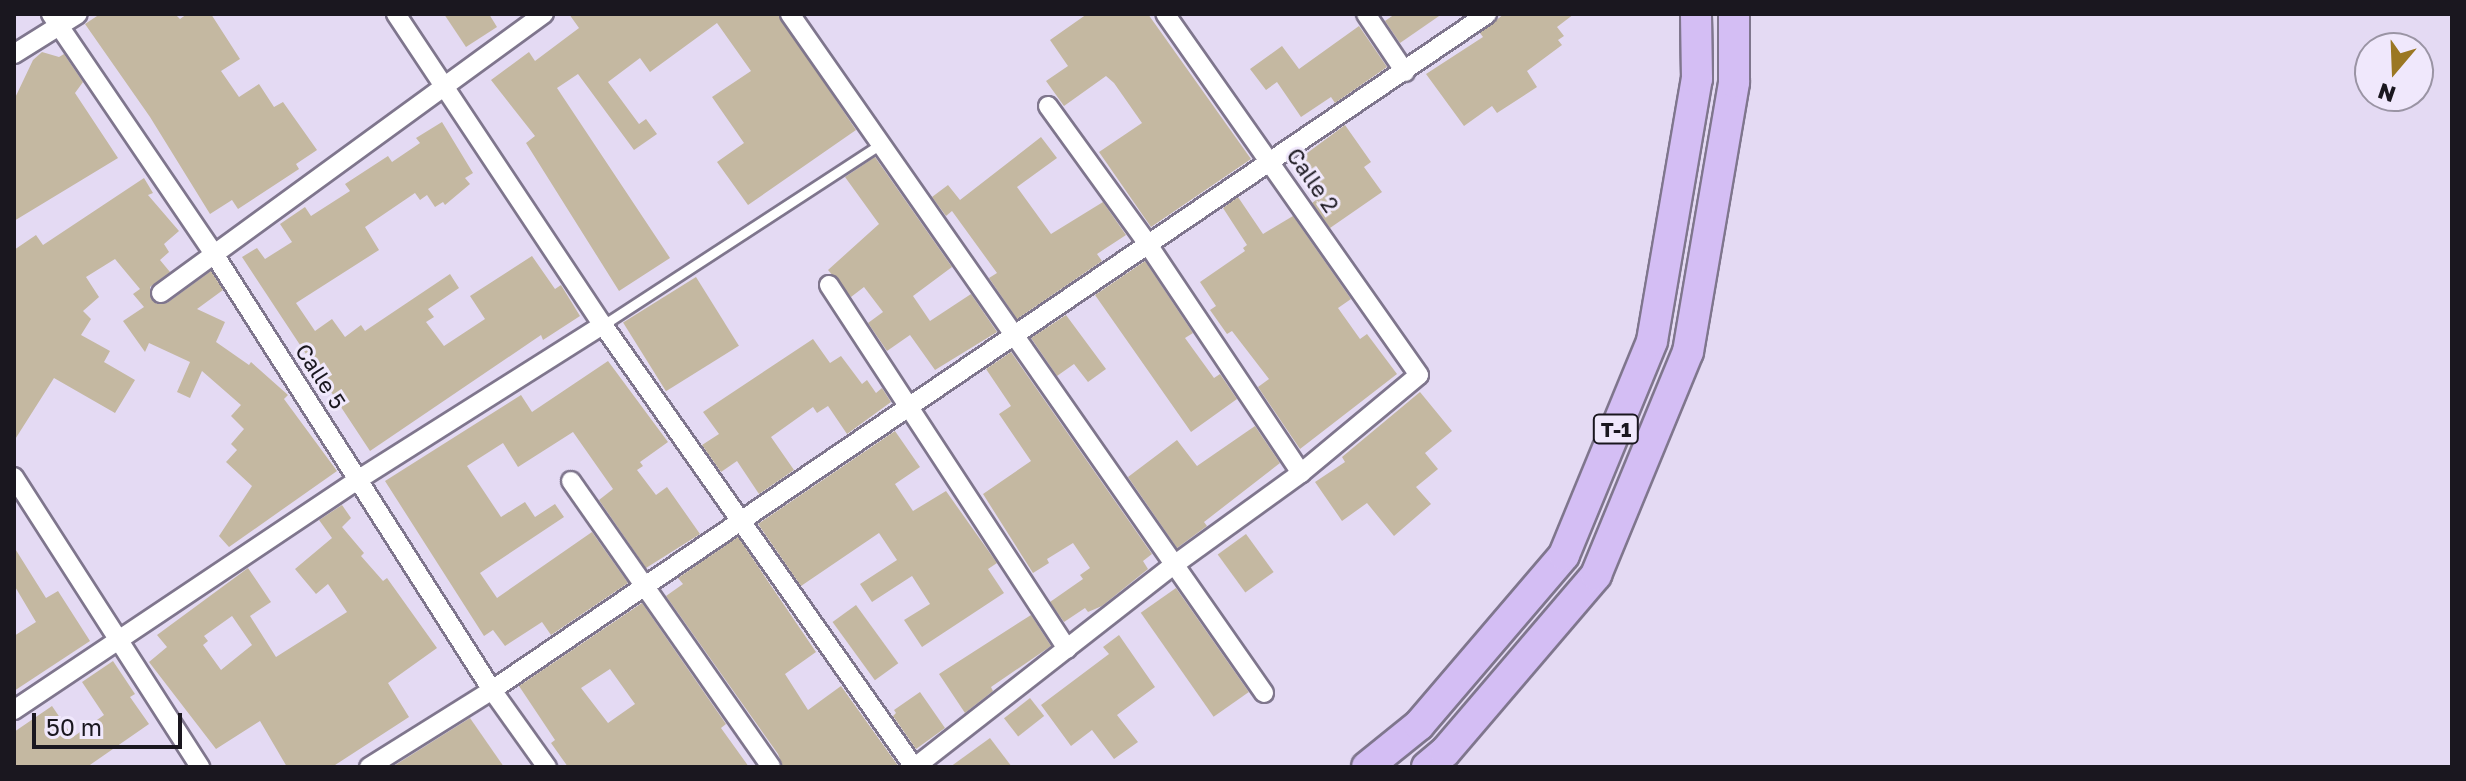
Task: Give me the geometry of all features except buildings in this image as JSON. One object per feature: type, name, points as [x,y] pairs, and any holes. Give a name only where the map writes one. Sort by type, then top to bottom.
[{"type":"highway","name":"T-1","points":[[1367,767],[1419,725],[1564,555],[1652,341],[1697,79],[1696,14]]},
{"type":"highway","name":"T-1","points":[[1427,767],[1445,752],[1596,575],[1688,352],[1734,82],[1734,14]]},
{"type":"street","points":[[14,54],[55,20],[78,14]]},
{"type":"street","points":[[396,14],[603,325],[914,767],[1174,565],[1301,473],[1147,243],[1048,106]]},
{"type":"street","points":[[161,293],[544,14]]},
{"type":"street","points":[[790,14],[1264,693]]},
{"type":"street","name":"Calle 2","points":[[1165,14],[1270,159],[1419,375],[1301,473]]},
{"type":"street","points":[[1366,14],[1405,72]]},
{"type":"street","points":[[369,767],[492,690],[1487,14]]},
{"type":"street","name":"Calle 5","points":[[55,20],[214,254],[492,690],[547,767]]},
{"type":"street","points":[[829,285],[1067,649]]},
{"type":"street","points":[[14,710],[359,479],[603,325]]},
{"type":"street","points":[[14,477],[200,767]]},
{"type":"street","points":[[571,481],[771,767]]},
{"type":"lane","points":[[603,325],[881,144]]}]
